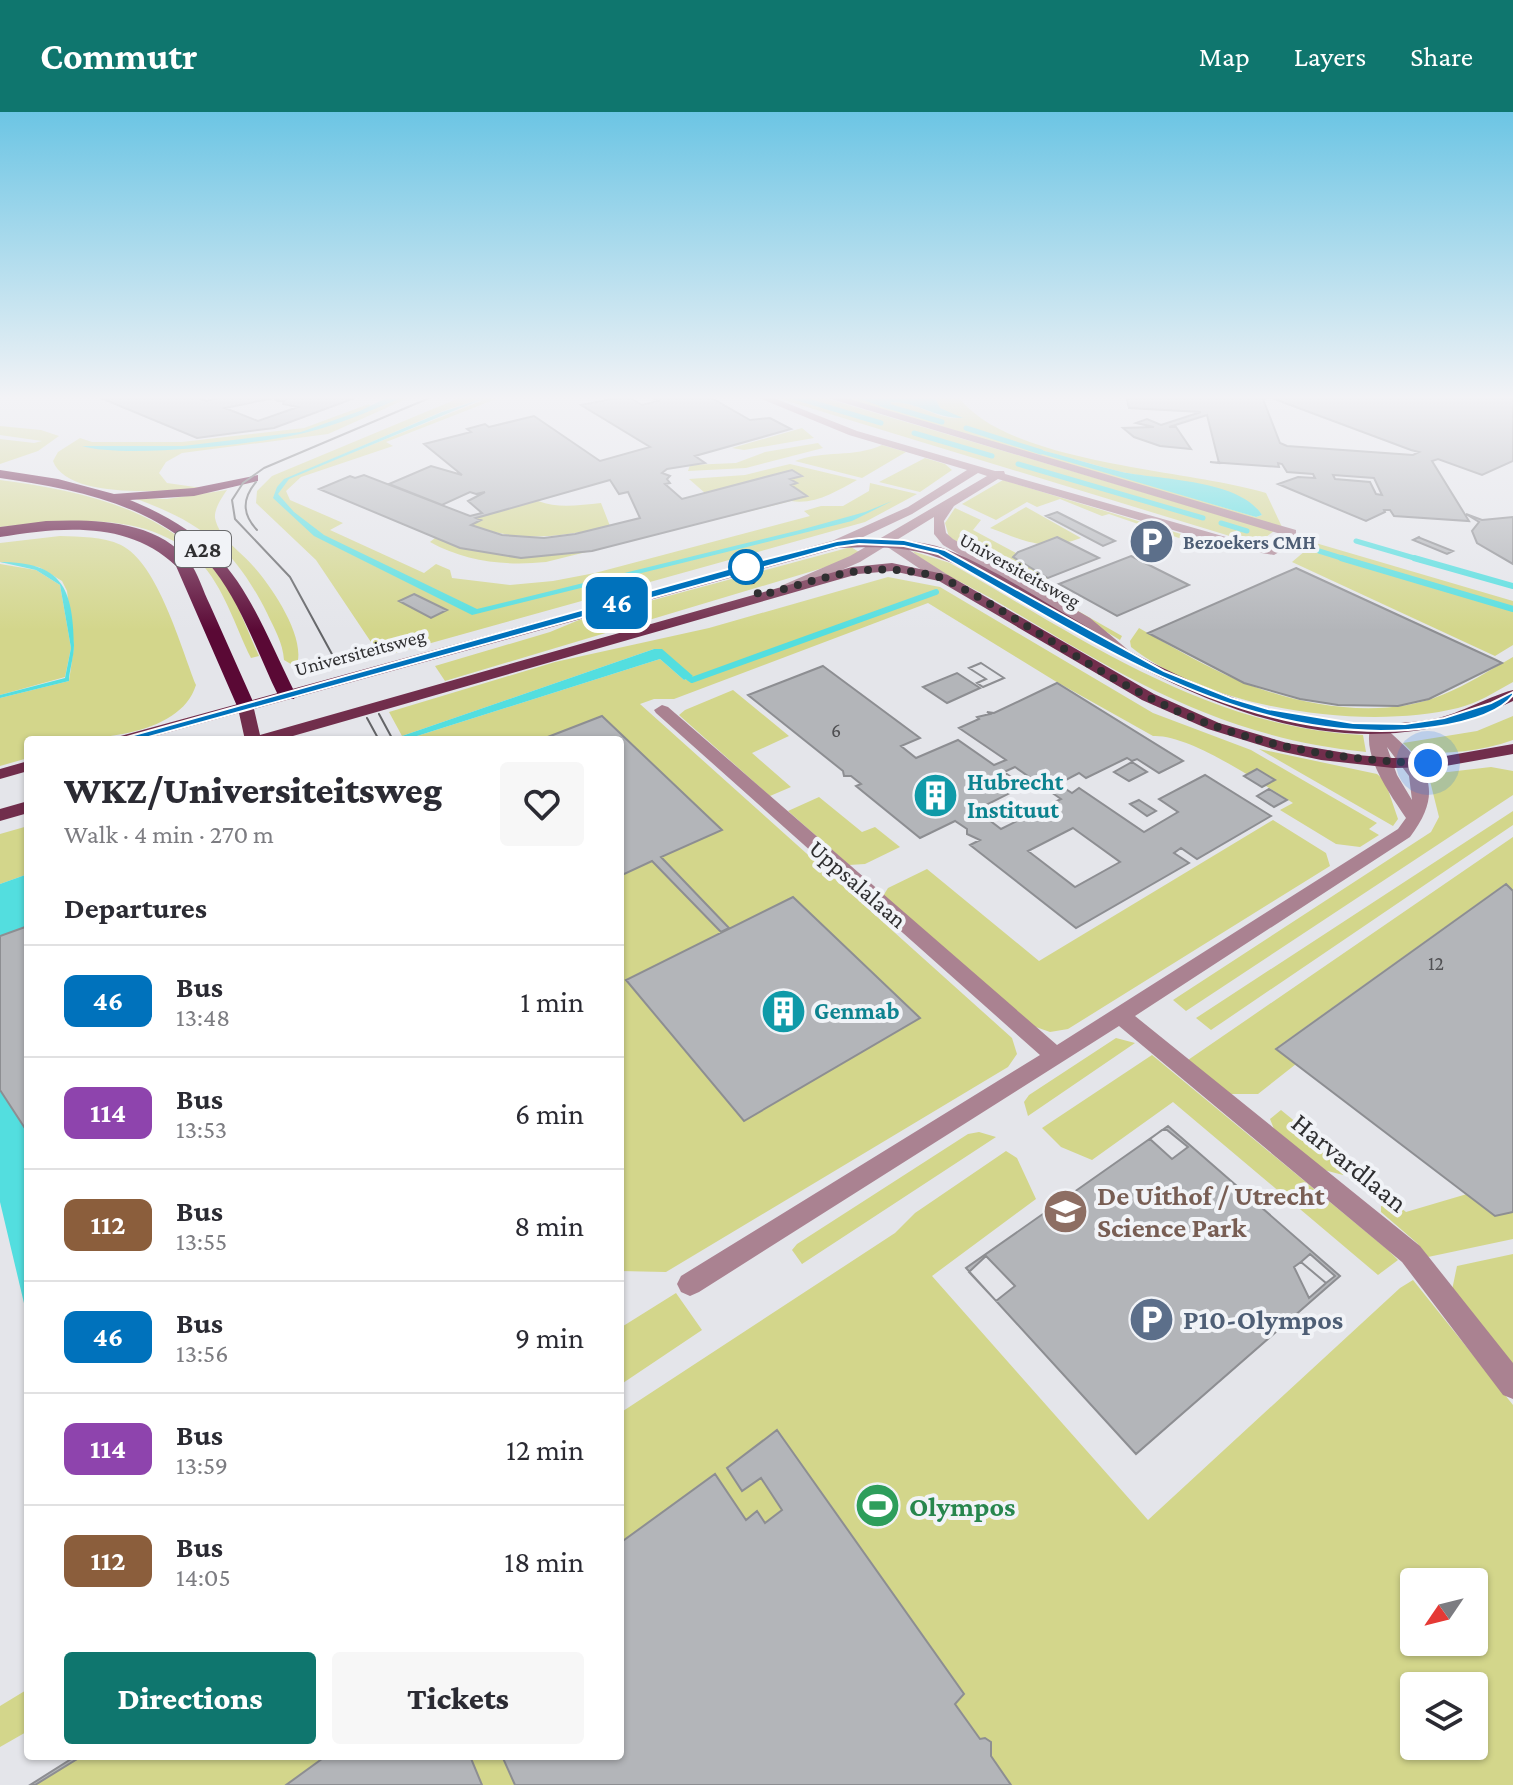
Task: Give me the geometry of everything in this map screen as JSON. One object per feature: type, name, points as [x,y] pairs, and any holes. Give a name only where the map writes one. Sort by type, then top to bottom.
[{"type":"highway","name":"A28","points":[[0,474],[106,496],[192,539],[221,568],[289,713]]},
{"type":"highway","points":[[106,496],[180,494],[253,478]]},
{"type":"highway","name":"A28","points":[[0,532],[91,527],[136,534],[165,546],[183,564],[246,706]]},
{"type":"main road","name":"Universiteitsweg","points":[[265,736],[319,686],[837,544],[886,541],[931,549],[958,560],[1160,673],[1227,701],[1303,720],[1377,729],[1446,722],[1496,706],[1513,695]]},
{"type":"main road","name":"Universiteitsweg","points":[[137,736],[246,706],[335,719],[788,588],[877,567],[912,569],[943,578],[1147,696],[1187,715],[1257,740],[1382,761],[1469,759],[1513,749]]},
{"type":"main road","points":[[246,706],[252,736]]},
{"type":"main road","points":[[0,774],[24,767]]},
{"type":"main road","points":[[0,815],[24,808]]},
{"type":"street","points":[[837,544],[908,511],[968,474]]},
{"type":"street","points":[[788,588],[855,559],[998,474]]},
{"type":"street","points":[[1004,474],[1252,549],[1281,549],[1290,542],[1291,533],[1091,474]]},
{"type":"street","points":[[948,505],[938,521],[940,534],[948,542],[1085,621],[1122,652]]},
{"type":"street","points":[[886,541],[890,526],[908,511]]},
{"type":"street","points":[[886,541],[918,565],[943,578]]},
{"type":"street","name":"Uppsalalaan","points":[[662,710],[1055,1056]]},
{"type":"street","points":[[1377,729],[1377,746],[1382,761],[1415,817]]},
{"type":"street","points":[[690,1284],[1404,833],[1423,801],[1423,791],[1411,762],[1377,729]]},
{"type":"street","name":"Harvardlaan","points":[[1120,1015],[1411,1254],[1513,1385]]},
{"type":"green space","points":[[64,474],[160,474],[167,483],[202,488],[120,490],[77,482]]},
{"type":"green space","points":[[277,474],[297,474],[286,479],[310,474],[301,477],[286,491],[290,500],[343,523],[330,530],[424,573],[436,564],[450,570],[452,578],[510,585],[595,573],[810,516],[804,511],[821,506],[843,506],[869,491],[870,483],[917,494],[865,522],[381,657],[316,560],[256,503],[257,491]]},
{"type":"green space","points":[[777,474],[705,493],[689,479]]},
{"type":"green space","points":[[798,474],[832,474],[857,480],[817,499],[791,501],[546,562],[486,561],[430,542],[435,538],[471,550],[506,555],[543,556],[580,552],[806,495],[791,485],[795,483],[790,479],[801,476]]},
{"type":"green space","points":[[847,474],[869,474],[862,478]]},
{"type":"green space","points":[[894,474],[946,474],[920,492],[879,482]]},
{"type":"green space","points":[[1027,474],[1082,474],[1274,531],[1266,537],[1233,537]]},
{"type":"green space","points":[[1101,474],[1114,474],[1256,517],[1262,515],[1235,495],[1195,484],[1135,474],[1172,474],[1266,493],[1282,527]]},
{"type":"green space","points":[[0,480],[95,498],[154,521],[180,538],[204,559],[225,584],[259,656],[251,658],[208,571],[179,544],[156,533],[105,522],[51,522],[0,527]]},
{"type":"green space","points":[[1003,480],[1242,551],[1231,552],[1213,544],[1179,538],[1109,514],[1102,516],[1060,499],[1037,507],[1027,502],[996,520],[962,504]]},
{"type":"green space","points":[[227,490],[216,511],[217,526],[261,576],[286,614],[297,643],[296,667],[284,660],[280,642],[255,590],[229,555],[198,528],[134,498],[167,499]]},
{"type":"green space","points":[[538,501],[561,506],[601,503],[610,526],[574,533],[523,536],[471,525],[480,520],[476,518]]},
{"type":"green space","points":[[1026,507],[1081,538],[1056,544],[1035,543],[990,528]]},
{"type":"green space","points":[[955,508],[981,520],[973,530],[1016,553],[1013,557],[1048,578],[1034,586],[1122,636],[1120,640],[949,537],[945,523]]},
{"type":"green space","points":[[60,536],[91,538],[121,545],[134,555],[157,587],[196,685],[186,704],[169,718],[123,734],[24,736],[24,759],[0,766],[0,698],[69,681],[74,647],[67,591],[62,581],[39,567],[0,562],[0,543]]},
{"type":"green space","points":[[1302,539],[1513,601],[1513,645],[1495,656],[1292,562],[1305,551]]},
{"type":"green space","points":[[851,547],[859,552],[836,564],[445,681],[435,666],[550,632],[579,620]]},
{"type":"green space","points":[[912,551],[950,563],[1097,649],[1199,697],[1252,716],[1306,729],[1363,735],[1366,752],[1264,733],[1174,700],[1090,656],[941,571]]},
{"type":"green space","points":[[0,564],[36,570],[60,585],[71,648],[65,677],[0,695]]},
{"type":"green space","points":[[888,577],[940,587],[1153,713],[1251,750],[1377,823],[1369,829],[1379,835],[1360,847],[1336,844],[1280,810],[1293,803],[1244,772],[1186,743],[1153,736],[1055,681],[928,603],[674,699],[654,699],[640,704],[1012,1038],[1017,1054],[1008,1067],[666,1272],[624,1271],[624,736],[417,736],[660,659],[684,680],[692,676],[654,649],[402,736],[389,712],[555,662],[709,628]]},
{"type":"green space","points":[[1139,628],[1250,685],[1333,706],[1390,707],[1417,703],[1460,687],[1513,657],[1513,682],[1465,706],[1420,715],[1334,715],[1288,709],[1244,700],[1202,686],[1164,668],[1131,647],[1130,641]]},
{"type":"green space","points":[[733,690],[789,736],[752,753],[791,787],[770,796],[679,715]]},
{"type":"green space","points":[[1513,716],[1513,740],[1489,747],[1414,754],[1403,743],[1477,731]]},
{"type":"green space","points":[[1259,749],[1377,774],[1385,781],[1398,819],[1393,826]]},
{"type":"green space","points":[[1491,767],[1513,771],[1513,795],[1186,1011],[1173,1000],[1431,832],[1439,817],[1429,777],[1431,774]]},
{"type":"green space","points":[[819,797],[862,832],[875,827],[900,847],[865,864],[849,865],[788,811]]},
{"type":"green space","points":[[1513,811],[1513,825],[1211,1030],[1196,1018]]},
{"type":"green space","points":[[1273,820],[1326,853],[1330,866],[1068,1029],[1050,1032],[1033,1026],[883,896],[888,888],[927,869],[1039,961]]},
{"type":"green space","points":[[24,827],[24,875],[0,884],[0,834]]},
{"type":"green space","points":[[1513,837],[1513,891],[1505,884],[1276,1048],[1296,1064],[1258,1094],[1230,1094],[1188,1060]]},
{"type":"green space","points":[[1116,1038],[1135,1043],[1028,1116],[1024,1102],[1029,1095]]},
{"type":"green space","points":[[1152,1055],[1398,1260],[1378,1275],[1173,1102],[1092,1160],[1061,1147],[1042,1128]]},
{"type":"green space","points":[[1281,1110],[1352,1168],[1343,1175],[1324,1170],[1274,1129],[1270,1119]]},
{"type":"green space","points":[[979,1132],[996,1137],[802,1264],[792,1250],[968,1134]]},
{"type":"green space","name":"Olympos","points":[[1006,1151],[1017,1158],[1036,1199],[932,1276],[1148,1520],[1400,1288],[1413,1280],[1513,1405],[1513,1785],[35,1785],[76,1760],[624,1760],[624,1410],[895,1233],[915,1213]]},
{"type":"green space","points":[[1467,1194],[1495,1216],[1513,1212],[1513,1239],[1428,1257],[1417,1243],[1381,1212],[1381,1206],[1389,1198],[1406,1212]]},
{"type":"green space","points":[[1513,1254],[1513,1366],[1452,1290],[1457,1266]]},
{"type":"green space","points":[[676,1293],[702,1330],[624,1382],[624,1326]]},
{"type":"green space","points":[[24,1691],[24,1733],[0,1747],[0,1706]]},
{"type":"water","points":[[301,474],[289,479],[278,494],[294,512],[324,535],[477,609],[800,530],[892,501],[852,521],[472,615],[314,536],[273,498],[284,479]]},
{"type":"water","points":[[1110,474],[1136,474],[1218,488],[1251,503],[1262,515],[1256,517]]},
{"type":"water","points":[[0,562],[38,567],[60,582],[71,608],[73,625],[74,650],[69,681],[0,698],[0,695],[65,678],[71,648],[60,585],[36,570]]},
{"type":"water","points":[[654,649],[662,649],[693,676],[684,680],[660,659],[417,736],[402,736]]},
{"type":"water","points":[[24,875],[24,927],[0,936],[0,884]]},
{"type":"water","points":[[0,1090],[24,1127],[24,1303],[0,1202]]},
{"type":"building","points":[[412,474],[665,474],[670,476],[667,479],[670,483],[665,484],[682,499],[777,474],[799,474],[802,476],[790,479],[797,483],[791,485],[807,496],[592,551],[521,558],[460,548],[319,489],[350,476],[364,475],[470,516],[482,513],[468,501],[485,492],[470,492],[442,505],[389,484]],"holes":[[[610,480],[619,494],[628,492],[640,518],[575,534],[544,538],[502,535],[471,525],[481,520],[476,518]]]},
{"type":"building","points":[[1313,474],[1440,474],[1469,521],[1394,516],[1390,510],[1384,510],[1366,521],[1278,484],[1298,477],[1315,478]],"holes":[[[1333,475],[1374,478],[1382,495],[1376,494],[1370,482],[1335,479]]]},
{"type":"building","points":[[1057,512],[1115,541],[1103,546],[1046,516]]},
{"type":"building","points":[[1466,514],[1482,520],[1513,517],[1513,564],[1477,543],[1472,531],[1479,522]]},
{"type":"building","points":[[1057,537],[1099,558],[1048,578],[1013,557],[1018,552]]},
{"type":"building","points":[[1419,537],[1453,551],[1447,554],[1413,540]]},
{"type":"building","points":[[1131,556],[1189,585],[1117,616],[1059,584]]},
{"type":"building","points":[[1296,568],[1502,663],[1429,699],[1398,706],[1338,705],[1300,699],[1244,683],[1148,633]]},
{"type":"building","points":[[414,594],[447,610],[431,618],[399,601]]},
{"type":"building","points":[[981,663],[1004,678],[983,687],[977,683],[986,679],[969,668]]},
{"type":"building","points":[[981,663],[1004,678],[983,687],[977,683],[986,679],[969,668]]},
{"type":"building","name":"Hubrecht Instituut","points":[[823,666],[920,738],[901,746],[916,758],[958,740],[994,765],[1006,760],[959,728],[979,719],[977,717],[990,714],[987,712],[994,713],[1057,683],[1183,761],[1159,773],[1137,759],[1132,761],[1127,758],[1086,778],[1079,773],[1058,784],[1072,793],[1079,788],[1144,832],[1178,812],[1159,799],[1205,775],[1271,816],[1197,859],[1181,848],[1174,853],[1189,863],[1076,928],[970,845],[980,840],[967,834],[967,829],[955,821],[920,838],[856,786],[861,784],[851,776],[844,776],[843,771],[748,695]],"holes":[[[1015,767],[1061,799],[1001,829],[976,810],[1024,786],[1004,772]],[[1073,828],[1120,862],[1075,887],[1028,851]]]},
{"type":"building","points":[[957,673],[980,688],[947,703],[923,687]]},
{"type":"building","points":[[602,716],[623,736],[550,736]]},
{"type":"building","points":[[624,737],[722,830],[661,857],[729,928],[721,932],[652,861],[624,874]]},
{"type":"building","points":[[1132,762],[1147,772],[1129,781],[1114,772]]},
{"type":"building","points":[[1257,769],[1275,780],[1262,787],[1244,776]]},
{"type":"building","points":[[1269,789],[1287,800],[1274,807],[1257,796]]},
{"type":"building","points":[[1139,800],[1156,811],[1147,816],[1130,804]]},
{"type":"building","points":[[1506,884],[1513,891],[1513,1212],[1495,1216],[1276,1049]]},
{"type":"building","name":"Genmab","points":[[793,897],[920,1018],[744,1121],[626,980]]},
{"type":"building","points":[[24,927],[24,1127],[0,1090],[0,936]]},
{"type":"building","name":"P10-Olympos","points":[[1168,1126],[1340,1276],[1136,1454],[966,1268]]},
{"type":"building","points":[[1167,1130],[1188,1147],[1172,1159],[1150,1139]]},
{"type":"building","points":[[1310,1254],[1335,1276],[1326,1283],[1301,1262]]},
{"type":"building","points":[[986,1256],[1015,1286],[996,1301],[969,1272]]},
{"type":"building","points":[[1301,1262],[1326,1283],[1309,1298],[1294,1267]]},
{"type":"building","points":[[777,1430],[964,1694],[955,1704],[980,1739],[991,1742],[991,1756],[1011,1785],[515,1785],[504,1760],[624,1760],[624,1540],[715,1474],[746,1520],[757,1511],[765,1523],[782,1510],[761,1478],[742,1491],[727,1468]]},
{"type":"building","points":[[70,1760],[76,1760],[35,1785],[30,1785]]},
{"type":"building","points":[[320,1760],[472,1760],[482,1785],[286,1785]]},
{"type":"waterway","points":[[1053,474],[1203,518]]},
{"type":"waterway","points":[[1221,523],[1247,531]]},
{"type":"waterway","points":[[1356,541],[1419,559]]},
{"type":"waterway","points":[[1319,551],[1348,560]]},
{"type":"waterway","points":[[1341,558],[1513,609]]},
{"type":"waterway","points":[[1414,558],[1419,559]]},
{"type":"waterway","points":[[1419,559],[1513,586]]},
{"type":"waterway","points":[[689,678],[692,680],[936,592]]},
{"type":"tram line","points":[[255,474],[243,483],[232,500],[235,519],[290,577],[339,667]]},
{"type":"tram line","points":[[256,482],[248,494],[246,512],[257,530]]},
{"type":"tram line","points":[[379,714],[391,736]]},
{"type":"tram line","points":[[367,718],[377,736]]},
{"type":"bus line","name":"46","points":[[137,736],[732,571],[859,541],[914,544],[942,552],[1160,673],[1227,701],[1267,712],[1353,727],[1405,728],[1446,722],[1496,706],[1513,695]]},
{"type":"place","name":"Bezoekers CMH","points":[[1152,542]]},
{"type":"place","name":"Hubrecht Instituut","points":[[936,796]]},
{"type":"place","name":"Genmab","points":[[783,1011]]},
{"type":"place","name":"De Uithof / Utrecht Science Park","points":[[1066,1211]]},
{"type":"place","name":"P10-Olympos","points":[[1152,1319]]},
{"type":"place","name":"Olympos","points":[[878,1506]]},
{"type":"route","points":[[746,567],[759,596],[857,570],[877,567],[912,569],[955,584],[1147,696],[1209,724],[1257,740],[1310,751],[1382,761],[1428,763]]}]
